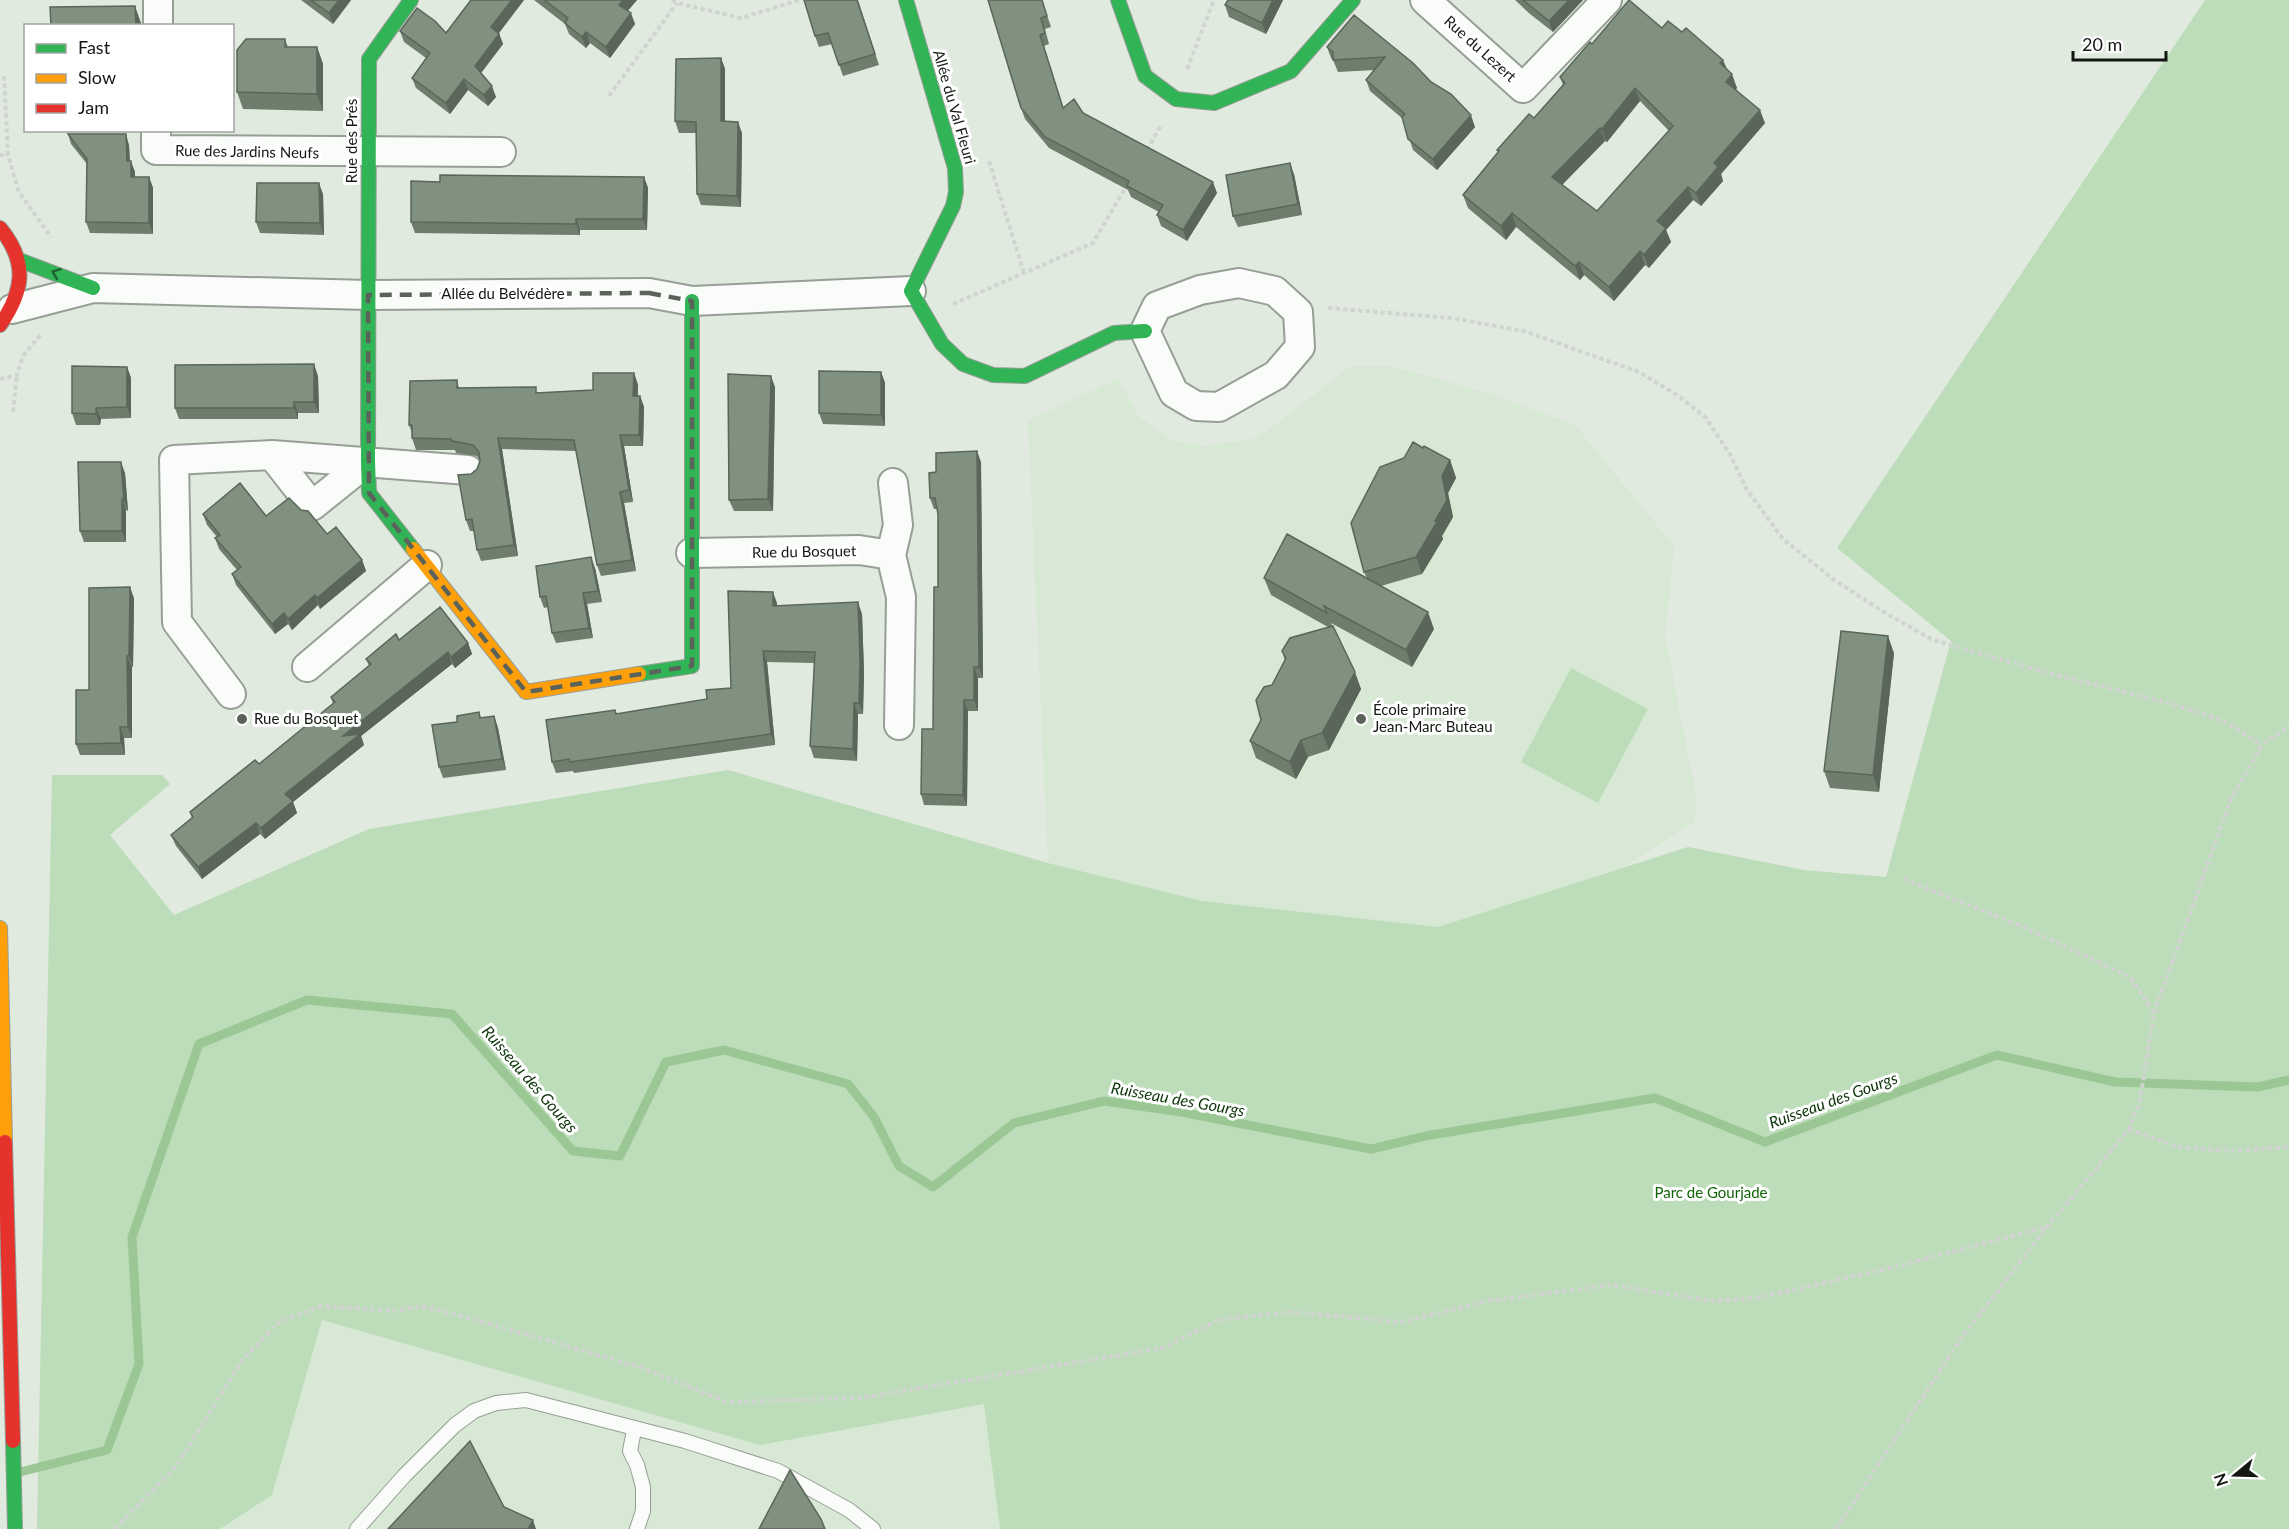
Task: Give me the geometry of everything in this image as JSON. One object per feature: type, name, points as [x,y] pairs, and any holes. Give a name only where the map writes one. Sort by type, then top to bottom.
[{"type":"street","points":[[158,0],[158,24]]},
{"type":"street","name":"Rue des Prés","points":[[368,295],[369,59],[411,0]]},
{"type":"street","name":"Allée du Val Fleuri","points":[[906,0],[955,168],[957,186],[954,205],[920,268],[911,291]]},
{"type":"street","points":[[1118,0],[1145,76],[1176,99],[1214,103],[1291,71],[1353,0]]},
{"type":"street","name":"Rue du Lezert","points":[[1425,0],[1523,88],[1607,0]]},
{"type":"street","name":"Rue des Jardins Neufs","points":[[156,132],[156,150],[501,152]]},
{"type":"street","points":[[0,214],[2,230],[19,260],[21,284],[6,317]]},
{"type":"street","name":"Allée du Belvédère","points":[[19,260],[82,284],[368,295],[649,293],[692,302],[911,291]]},
{"type":"street","points":[[1239,283],[1275,291],[1298,312],[1300,347],[1276,375],[1219,408],[1196,406],[1174,393],[1145,331],[1158,306],[1200,290],[1239,283]]},
{"type":"street","name":"Allée du Belvédère","points":[[6,317],[82,284]]},
{"type":"street","points":[[911,291],[942,344],[963,364],[993,375],[1025,376],[1114,333],[1145,331]]},
{"type":"street","points":[[368,295],[369,493],[526,692],[692,666],[692,302]]},
{"type":"street","points":[[272,456],[312,506],[368,461]]},
{"type":"street","points":[[231,693],[177,622],[174,460],[272,456],[368,461],[468,470]]},
{"type":"street","points":[[893,483],[898,525],[891,555],[901,597],[899,725]]},
{"type":"street","name":"Rue du Bosquet","points":[[691,553],[859,550],[891,555]]},
{"type":"street","points":[[307,667],[427,565]]},
{"type":"street","points":[[0,928],[15,1529]]},
{"type":"lane","points":[[357,1529],[404,1476],[455,1425],[474,1411],[496,1402],[526,1400],[685,1442],[778,1471],[849,1510],[873,1529]]},
{"type":"lane","points":[[634,1430],[630,1451],[637,1465],[643,1487],[643,1510],[637,1529]]},
{"type":"path","points":[[672,0],[741,18],[799,0]]},
{"type":"path","points":[[1146,151],[1176,99],[1214,0]]},
{"type":"path","points":[[609,96],[677,3]]},
{"type":"path","points":[[4,76],[8,155],[19,192],[71,261],[82,284]]},
{"type":"path","points":[[0,155],[8,155]]},
{"type":"path","points":[[924,316],[1093,243],[1129,181]]},
{"type":"path","points":[[1298,312],[1316,307],[1451,318],[1524,331],[1640,372],[1680,397],[1706,418],[1731,456],[1747,490],[1783,539],[1833,579],[1882,611],[1933,640],[2048,673],[2165,702],[2224,721],[2262,746]]},
{"type":"path","points":[[13,412],[17,375],[23,356],[45,331]]},
{"type":"path","points":[[0,379],[17,375]]},
{"type":"path","points":[[1836,1529],[1962,1337],[2047,1227],[2129,1129],[2140,1100],[2154,1013],[2232,799],[2262,746],[2289,726]]},
{"type":"path","points":[[1904,879],[2019,925],[2130,978],[2154,1013]]},
{"type":"path","points":[[2129,1129],[2177,1147],[2234,1151],[2289,1147]]},
{"type":"path","points":[[115,1529],[176,1467],[242,1361],[276,1324],[320,1306],[395,1311],[420,1306],[640,1367],[728,1402],[860,1398],[1163,1348],[1218,1320],[1229,1318],[1292,1312],[1400,1322],[1488,1301],[1611,1285],[1714,1301],[1762,1297],[1894,1267],[2047,1227]]},
{"type":"highlighted area","points":[[649,293],[692,301],[692,666],[526,692],[369,493],[368,295]]},
{"type":"shaded area","name":"École primaire Jean-Marc Buteau","points":[[1351,366],[1391,366],[1491,394],[1575,425],[1674,546],[1665,636],[1697,801],[1694,822],[1622,868],[1438,927],[1202,901],[1048,863],[1028,420],[1118,379],[1139,417],[1173,441],[1206,446],[1252,439],[1267,431]]},
{"type":"shaded area","points":[[322,1320],[760,1445],[984,1404],[1000,1529],[220,1529],[272,1495]]},
{"type":"green space","name":"Parc de Gourjade","points":[[2205,0],[2289,0],[2289,1529],[1000,1529],[984,1404],[760,1445],[322,1320],[272,1495],[220,1529],[37,1529],[52,775],[162,775],[170,784],[110,835],[174,915],[369,829],[728,770],[1048,863],[1202,901],[1438,927],[1688,847],[1804,870],[1886,877],[1951,641],[1837,548]]},
{"type":"green space","points":[[1571,668],[1648,709],[1598,803],[1521,762]]},
{"type":"building","points":[[311,0],[339,0],[329,13]]},
{"type":"building","points":[[471,0],[512,0],[491,27],[499,34],[475,66],[492,86],[484,95],[464,79],[446,103],[412,78],[430,53],[400,31],[417,8],[435,21],[446,33]]},
{"type":"building","points":[[544,0],[623,0],[619,5],[631,13],[606,47],[586,32],[582,37],[565,23],[568,18]]},
{"type":"building","points":[[804,0],[857,0],[875,54],[839,65],[828,33],[815,36]]},
{"type":"building","points":[[988,0],[1042,0],[1047,16],[1041,18],[1045,33],[1040,35],[1063,108],[1074,99],[1083,113],[1213,182],[1183,230],[1157,215],[1163,205],[1127,186],[1129,181],[1045,137],[1021,108]]},
{"type":"building","points":[[1228,0],[1273,0],[1262,23],[1225,5]]},
{"type":"building","points":[[1523,0],[1569,0],[1549,21]]},
{"type":"building","points":[[1629,0],[1662,28],[1668,21],[1682,32],[1686,28],[1723,60],[1720,63],[1732,74],[1726,82],[1760,110],[1714,163],[1718,167],[1696,193],[1688,187],[1657,221],[1666,228],[1644,255],[1640,251],[1609,287],[1579,262],[1575,266],[1512,213],[1501,226],[1463,195],[1499,151],[1497,150],[1529,114],[1534,118],[1565,83],[1560,77],[1590,42],[1592,44]],"holes":[[[1635,88],[1673,126],[1597,211],[1552,177],[1600,128],[1602,129]]]},
{"type":"building","points":[[135,6],[136,24],[51,24],[50,7]]},
{"type":"building","points":[[1354,15],[1413,63],[1431,82],[1451,94],[1471,115],[1433,159],[1408,139],[1402,117],[1405,114],[1366,80],[1385,57],[1333,60],[1333,52],[1327,47]]},
{"type":"building","points":[[246,39],[285,39],[285,47],[317,47],[317,94],[237,92],[237,50]]},
{"type":"building","points":[[721,58],[721,121],[738,122],[737,196],[697,194],[696,122],[675,121],[676,59]]},
{"type":"building","points":[[68,134],[126,134],[127,161],[131,161],[131,177],[149,177],[149,223],[86,222],[87,159]]},
{"type":"building","points":[[1290,163],[1298,204],[1233,216],[1226,175]]},
{"type":"building","points":[[440,175],[644,177],[643,219],[576,219],[576,224],[411,222],[411,181],[440,182]]},
{"type":"building","points":[[257,183],[319,183],[320,223],[256,222]]},
{"type":"building","points":[[314,364],[314,402],[294,402],[294,408],[175,408],[175,365]]},
{"type":"building","points":[[72,366],[127,367],[127,407],[96,408],[96,414],[72,413]]},
{"type":"building","points":[[819,371],[881,372],[881,415],[819,413]]},
{"type":"building","points":[[593,373],[634,373],[633,396],[640,396],[639,435],[620,435],[629,490],[620,492],[632,560],[597,565],[574,440],[498,438],[514,545],[477,550],[472,519],[466,520],[458,475],[471,474],[477,469],[480,461],[479,452],[473,445],[451,439],[412,438],[412,425],[409,425],[410,381],[457,380],[457,388],[536,387],[536,393],[593,390]]},
{"type":"building","points":[[728,374],[771,376],[768,499],[729,500]]},
{"type":"building","points":[[1413,442],[1450,460],[1442,476],[1447,500],[1416,557],[1364,572],[1351,523],[1380,467],[1404,458]]},
{"type":"building","points":[[977,451],[979,667],[974,667],[974,700],[964,700],[963,795],[921,794],[922,729],[933,729],[934,587],[938,587],[938,514],[935,498],[930,498],[929,473],[936,472],[936,453]]},
{"type":"building","points":[[78,462],[121,462],[124,500],[122,499],[122,531],[80,531]]},
{"type":"building","points":[[240,483],[266,516],[289,498],[301,510],[308,511],[327,534],[336,527],[362,560],[317,598],[315,595],[288,619],[284,613],[272,624],[232,574],[241,567],[215,538],[220,535],[203,514]]},
{"type":"building","points":[[1287,534],[1428,612],[1406,650],[1324,606],[1327,613],[1264,578]]},
{"type":"building","points":[[591,557],[598,591],[583,593],[589,628],[552,633],[546,596],[540,597],[536,566]]},
{"type":"building","points":[[130,587],[129,656],[127,656],[128,727],[120,727],[121,743],[76,744],[76,690],[89,690],[89,588]]},
{"type":"building","points":[[728,591],[773,592],[773,606],[858,602],[859,703],[854,703],[853,749],[810,746],[815,652],[763,651],[771,734],[570,762],[569,759],[552,762],[546,720],[615,710],[616,714],[707,699],[706,690],[731,688]]},
{"type":"building","points":[[440,607],[468,643],[451,657],[448,652],[343,736],[360,734],[285,794],[293,801],[261,828],[256,823],[198,867],[171,835],[193,817],[190,812],[255,760],[259,764],[335,702],[331,697],[371,664],[366,659],[396,634],[399,640]]},
{"type":"building","points":[[1333,626],[1355,672],[1322,733],[1301,740],[1290,762],[1250,741],[1261,720],[1256,700],[1264,687],[1272,685],[1286,658],[1282,651],[1290,638]]},
{"type":"building","points":[[1841,631],[1888,636],[1873,775],[1824,771]]},
{"type":"building","points":[[479,712],[480,718],[494,716],[502,759],[439,767],[432,725],[457,722],[457,716]]},
{"type":"building","points":[[470,1441],[504,1507],[533,1520],[528,1529],[388,1529]]},
{"type":"building","points":[[790,1470],[821,1519],[825,1529],[759,1529]]},
{"type":"waterway","name":"Ruisseau des Gourgs","points":[[20,1472],[107,1450],[139,1364],[132,1237],[199,1044],[307,1000],[452,1014],[573,1151],[620,1156],[666,1062],[724,1050],[848,1084],[874,1117],[899,1166],[933,1187],[1014,1123],[1104,1101],[1181,1112],[1371,1149],[1425,1136],[1655,1098],[1765,1142],[1997,1055],[2115,1082],[2258,1087],[2289,1080]]},
{"type":"traffic: fast","points":[[411,0],[369,59],[368,461],[369,493],[413,549]]},
{"type":"traffic: fast","points":[[906,0],[955,168],[956,192],[953,206],[911,291],[942,344],[963,364],[993,375],[1025,376],[1114,333],[1145,331]]},
{"type":"traffic: fast","points":[[1118,0],[1145,76],[1176,99],[1214,103],[1291,71],[1353,0]]},
{"type":"traffic: fast","points":[[19,260],[93,288]]},
{"type":"traffic: fast","points":[[639,674],[692,666],[692,301]]},
{"type":"traffic: fast","points":[[13,1441],[15,1529]]},
{"type":"traffic: slow","points":[[413,549],[526,692],[639,674]]},
{"type":"traffic: slow","points":[[0,928],[5,1142]]},
{"type":"traffic: jam","points":[[0,228],[15,253],[20,276],[14,300],[0,325]]},
{"type":"traffic: jam","points":[[5,1142],[13,1441]]},
{"type":"place","name":"Rue du Bosquet","points":[[242,719]]},
{"type":"place","name":"École primaire Jean-Marc Buteau","points":[[1361,719]]}]
